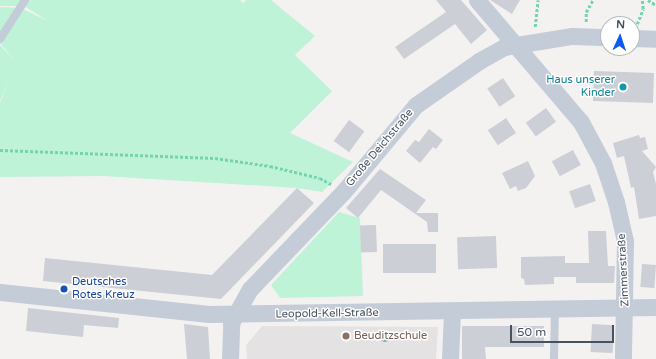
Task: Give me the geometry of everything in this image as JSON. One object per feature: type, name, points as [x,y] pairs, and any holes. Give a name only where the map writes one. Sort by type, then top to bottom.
[{"type":"street","name":"Zimmerstraße","points":[[477,0],[514,46],[581,122],[603,163],[616,202],[624,241],[626,308],[624,359]]},
{"type":"street","points":[[640,35],[656,39]]},
{"type":"street","name":"Große Deichstraße","points":[[230,359],[231,323],[238,313],[250,289],[344,191],[416,105],[479,61],[504,47],[572,36],[600,37]]},
{"type":"street","name":"Leopold-Kell-Straße","points":[[0,292],[210,314],[452,312],[656,307]]},
{"type":"street","points":[[450,359],[452,312]]},
{"type":"lane","points":[[0,39],[25,0]]},
{"type":"lane","points":[[554,359],[555,309]]},
{"type":"path","points":[[534,42],[538,0]]},
{"type":"path","points":[[586,36],[586,12],[593,0]]},
{"type":"path","points":[[640,18],[642,0]]},
{"type":"path","points":[[648,0],[656,5]]},
{"type":"path","points":[[0,150],[215,158],[270,166],[320,178],[344,191]]},
{"type":"shaded area","name":"Beuditzschule","points":[[262,326],[438,327],[436,359],[247,359],[246,345]]},
{"type":"green space","points":[[0,0],[240,0],[243,3],[246,0],[271,0],[315,36],[295,55],[332,91],[290,133],[353,162],[322,192],[297,188],[103,176],[0,177],[0,103],[9,80],[0,101],[0,45],[16,62],[0,43],[0,7],[21,8],[48,21],[24,6],[0,6]]},
{"type":"green space","points":[[339,212],[360,218],[363,296],[280,298],[271,285]]},
{"type":"building","points":[[436,0],[461,0],[487,30],[471,44],[455,24],[404,59],[395,47],[446,12]]},
{"type":"building","points":[[490,0],[520,0],[512,14]]},
{"type":"building","name":"Haus unserer Kinder","points":[[594,71],[654,73],[653,103],[593,101]]},
{"type":"building","points":[[503,78],[515,96],[500,107],[487,89]]},
{"type":"building","points":[[546,108],[556,122],[536,136],[526,123]]},
{"type":"building","points":[[506,118],[516,133],[498,145],[488,130]]},
{"type":"building","points":[[349,120],[364,131],[349,152],[334,141]]},
{"type":"building","points":[[429,129],[443,140],[436,149],[433,147],[420,163],[406,151],[415,140],[419,142]]},
{"type":"building","points":[[639,135],[640,138],[645,137],[648,149],[642,151],[656,167],[653,172],[656,184],[656,216],[639,219],[634,187],[631,188],[624,156],[617,158],[613,143]]},
{"type":"building","points":[[573,150],[581,165],[560,176],[552,161]]},
{"type":"building","points":[[528,161],[535,176],[526,188],[518,191],[516,186],[510,189],[502,173]]},
{"type":"building","points":[[380,169],[426,200],[416,213],[438,213],[438,232],[428,232],[427,222],[381,190],[358,218],[346,208]]},
{"type":"building","points":[[590,184],[596,201],[575,208],[569,191]]},
{"type":"building","points":[[297,188],[314,203],[221,299],[43,281],[45,258],[212,275]]},
{"type":"building","points":[[376,225],[377,252],[361,253],[360,226]]},
{"type":"building","points":[[588,231],[606,231],[608,266],[615,266],[614,283],[576,283],[576,277],[554,277],[554,284],[525,285],[524,279],[521,278],[521,257],[565,256],[565,263],[589,263]]},
{"type":"building","points":[[496,236],[497,268],[458,269],[457,237]]},
{"type":"building","points":[[383,244],[436,244],[436,273],[383,273]]},
{"type":"building","points":[[642,264],[656,265],[654,288],[640,287]]},
{"type":"building","points":[[28,308],[119,318],[118,328],[84,325],[83,337],[26,331]]},
{"type":"building","points":[[184,324],[208,327],[210,359],[187,359]]},
{"type":"building","points":[[592,324],[614,325],[613,353],[591,352]]},
{"type":"building","points":[[462,326],[544,326],[544,347],[485,347],[486,359],[462,359]]},
{"type":"place","name":"Haus unserer Kinder","points":[[623,87]]},
{"type":"place","name":"Deutsches Rotes Kreuz","points":[[64,289]]},
{"type":"place","name":"Beuditzschule","points":[[346,336]]}]
